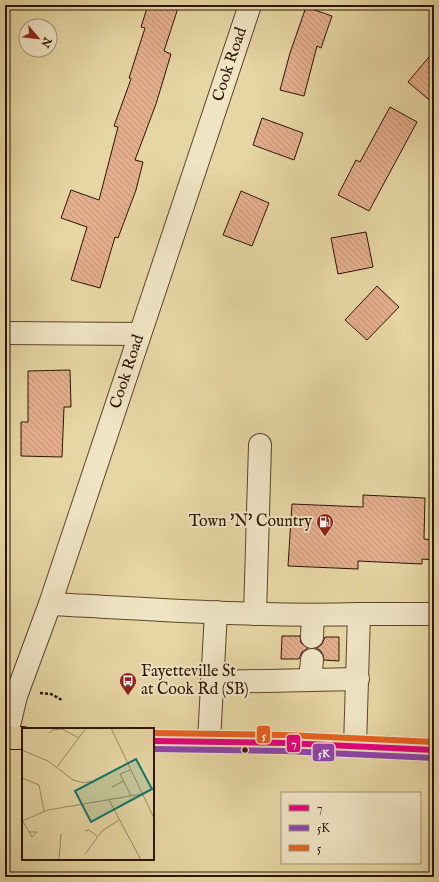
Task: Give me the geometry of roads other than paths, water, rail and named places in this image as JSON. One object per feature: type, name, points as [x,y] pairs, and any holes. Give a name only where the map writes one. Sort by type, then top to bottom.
[{"type":"main road","points":[[154,740],[285,743],[434,750]]},
{"type":"street","name":"Cook Road","points":[[11,738],[16,696],[50,604],[250,5]]},
{"type":"street","points":[[5,333],[139,334]]},
{"type":"street","points":[[255,614],[260,445]]},
{"type":"street","points":[[50,604],[255,614],[312,626],[359,614],[434,614]]},
{"type":"street","points":[[209,741],[216,612]]},
{"type":"street","points":[[355,746],[359,614]]},
{"type":"street","points":[[212,682],[311,670],[358,679]]},
{"type":"place","name":"Town 'N' Country","points":[[325,537]]},
{"type":"place","name":"Fayetteville St at Cook Rd (SB)","points":[[128,696]]}]
